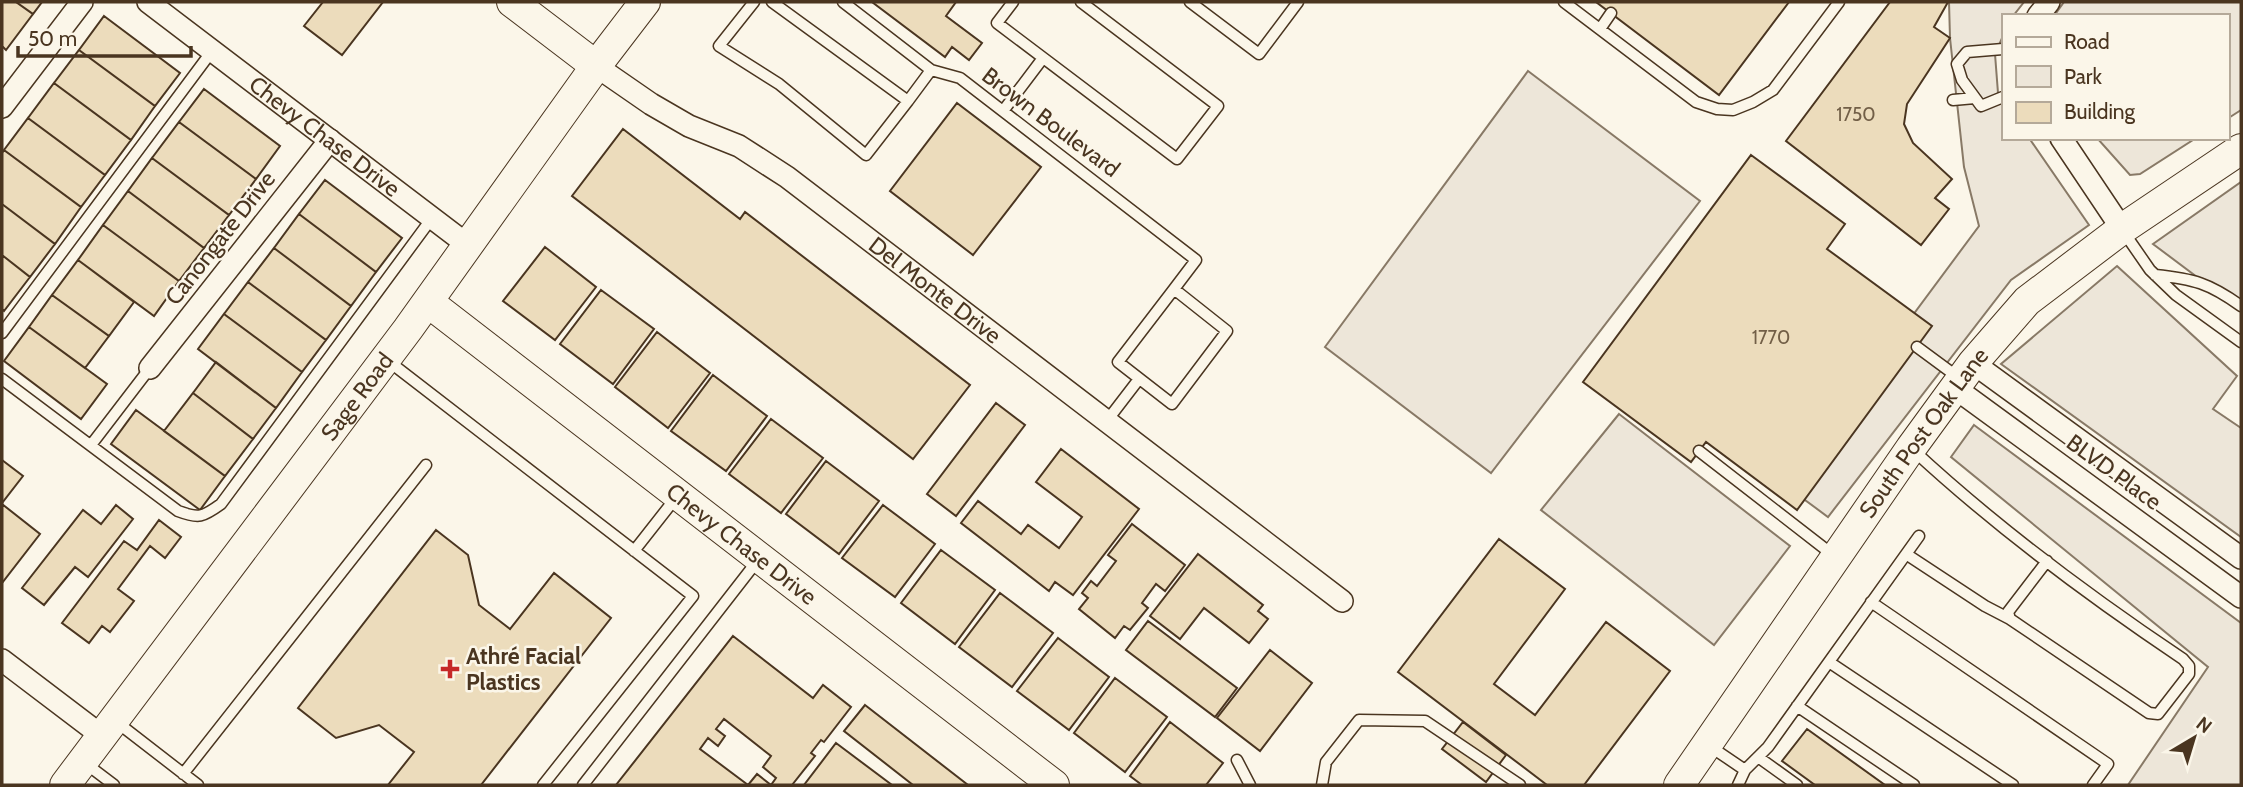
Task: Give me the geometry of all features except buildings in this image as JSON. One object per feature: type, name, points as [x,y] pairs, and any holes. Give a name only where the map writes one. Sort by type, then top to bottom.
[{"type":"street","points":[[2,107],[82,2]]},
{"type":"street","name":"Chevy Chase Drive","points":[[148,2],[469,246]]},
{"type":"street","name":"Del Monte Drive","points":[[512,2],[651,104],[689,126],[739,146],[787,177],[1342,601]]},
{"type":"street","name":"Sage Road","points":[[65,785],[428,302],[596,66],[645,2]]},
{"type":"street","name":"Canongate Drive","points":[[150,368],[330,140]]},
{"type":"street","points":[[2062,140],[2122,229]]},
{"type":"street","name":"South Post Oak Lane","points":[[1679,785],[1911,448],[1963,377],[2027,301],[2122,229],[2241,149]]},
{"type":"street","name":"Chevy Chase Drive","points":[[428,302],[1054,785]]},
{"type":"street","name":"BLVD Place","points":[[1963,377],[2241,558]]},
{"type":"street","name":"BLVD Place","points":[[1963,377],[2239,592]]},
{"type":"street","points":[[2,660],[108,728]]},
{"type":"lane","points":[[754,2],[719,46],[779,85],[866,155],[931,70]]},
{"type":"lane","points":[[772,2],[908,101]]},
{"type":"lane","name":"Brown Boulevard","points":[[843,2],[931,70],[960,78],[1196,260],[1174,289]]},
{"type":"lane","points":[[1013,2],[997,23],[1177,159],[1218,106],[1081,2]]},
{"type":"lane","points":[[1190,2],[1259,54],[1298,2]]},
{"type":"lane","points":[[1564,2],[1696,102],[1733,110],[1754,102],[1773,90],[1839,2]]},
{"type":"lane","points":[[1600,29],[1611,13]]},
{"type":"lane","points":[[2002,49],[1967,52],[1958,64],[1962,80],[1981,106],[2002,97]]},
{"type":"lane","points":[[2,333],[212,51]]},
{"type":"lane","points":[[1003,111],[1043,58]]},
{"type":"lane","points":[[1953,100],[1975,98]]},
{"type":"lane","points":[[2,379],[178,511],[194,517],[206,514],[221,504],[432,218]]},
{"type":"lane","points":[[2122,229],[2155,275],[2194,309],[2241,342]]},
{"type":"lane","points":[[2155,275],[2192,279],[2223,293],[2241,306]]},
{"type":"lane","points":[[1174,289],[1227,331],[1172,404],[1139,379],[1118,362],[1174,289]]},
{"type":"lane","points":[[1917,347],[1963,377]]},
{"type":"lane","points":[[385,358],[692,596],[544,785]]},
{"type":"lane","points":[[91,445],[150,368]]},
{"type":"lane","points":[[1106,422],[1139,379]]},
{"type":"lane","points":[[1906,554],[1985,606],[2010,619],[2149,713],[2158,714],[2189,674],[2189,666],[2183,660],[2108,609],[1948,483],[1911,448]]},
{"type":"lane","points":[[1699,451],[1835,557]]},
{"type":"lane","points":[[183,774],[426,465]]},
{"type":"lane","points":[[634,551],[678,495]]},
{"type":"lane","points":[[1738,785],[1745,770],[1768,747],[1919,536]]},
{"type":"lane","points":[[583,785],[760,558]]},
{"type":"lane","points":[[2010,619],[2008,612],[2047,561]]},
{"type":"lane","points":[[1871,602],[2108,764],[2093,785]]},
{"type":"lane","points":[[1829,662],[2013,785]]},
{"type":"lane","points":[[1797,706],[1914,785]]},
{"type":"lane","points":[[1321,785],[1326,762],[1359,720],[1372,720],[1425,721],[1520,785]]},
{"type":"lane","points":[[108,728],[198,785]]},
{"type":"lane","points":[[1706,744],[1745,770]]},
{"type":"lane","points":[[1758,757],[1797,785]]},
{"type":"lane","points":[[1237,760],[1250,785]]},
{"type":"lane","points":[[83,761],[114,785]]},
{"type":"green space","points":[[1949,2],[2024,2],[2015,14],[2002,14],[2002,38],[1995,54],[1998,93],[2002,99],[2002,140],[2030,140],[2089,225],[2011,280],[1828,517],[1786,486],[1979,226],[1964,167],[1950,38]]},
{"type":"green space","points":[[2064,2],[2241,2],[2241,110],[2229,118],[2229,14],[2055,14]]},
{"type":"green space","points":[[1528,71],[1700,201],[1491,473],[1325,347]]},
{"type":"green space","points":[[2099,140],[2193,140],[2140,174],[2130,175]]},
{"type":"green space","points":[[2241,182],[2241,310],[2153,244]]},
{"type":"green space","points":[[2117,266],[2237,376],[2213,409],[2241,428],[2241,537],[2001,364]]},
{"type":"green space","points":[[1619,414],[1790,546],[1714,645],[1541,510]]},
{"type":"green space","points":[[1974,425],[2241,623],[2241,785],[2128,785],[2208,667],[1951,457]]},
{"type":"place","name":"Athré Facial Plastics","points":[[450,669]]}]
